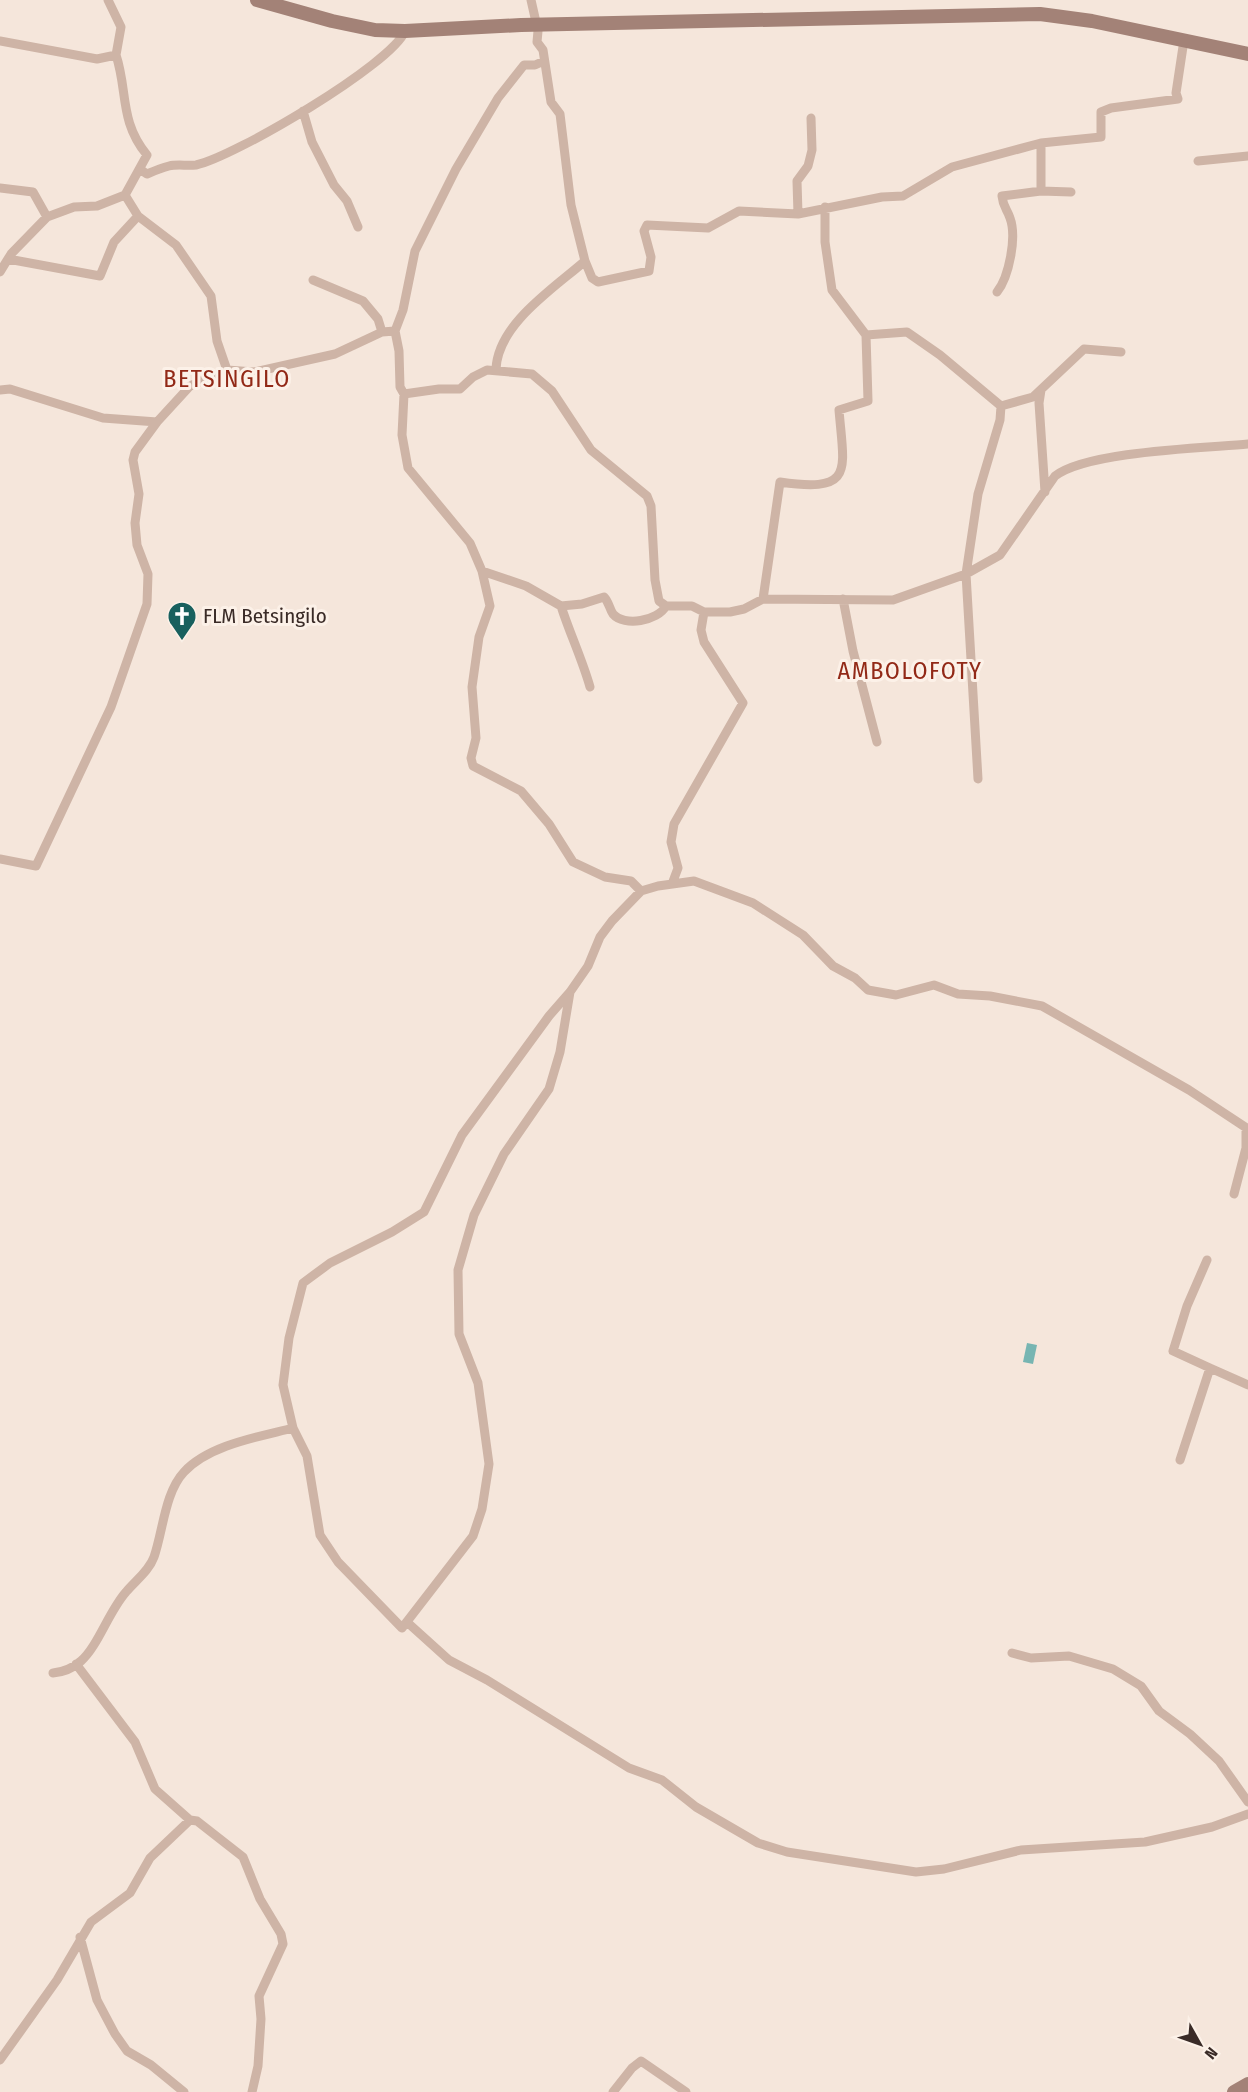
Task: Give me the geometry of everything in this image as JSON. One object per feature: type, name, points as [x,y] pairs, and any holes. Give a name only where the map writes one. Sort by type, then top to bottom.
[{"type":"street","points":[[0,273],[8,259],[47,217],[74,207],[97,206],[125,195],[141,170],[147,154],[124,110],[121,71],[116,55],[121,27],[108,0]]},
{"type":"street","points":[[257,0],[332,21],[375,30],[405,31],[536,25],[1040,14],[1092,21],[1248,54]]},
{"type":"street","points":[[531,0],[537,42],[543,50],[551,102],[560,114],[571,205],[585,261],[592,278],[597,282],[649,271],[651,257],[644,231],[647,225],[708,228],[739,211],[798,214],[882,197],[903,196],[952,167],[1041,143],[1101,137],[1101,112],[1111,108],[1178,99],[1176,93],[1184,40]]},
{"type":"street","points":[[141,170],[147,174],[170,166],[197,165],[283,123],[371,67],[402,38],[405,31]]},
{"type":"street","points":[[0,40],[97,59],[116,55]]},
{"type":"street","points":[[544,61],[535,65],[524,65],[498,98],[456,169],[415,250],[403,310],[395,331],[399,351],[400,387],[404,394],[402,435],[408,468],[470,543],[482,571],[490,606],[479,637],[472,687],[476,738],[471,758],[472,766],[521,791],[549,824],[573,862],[605,877],[631,881],[641,891]]},
{"type":"street","points":[[303,111],[312,142],[334,185],[347,201],[358,227]]},
{"type":"street","points":[[798,214],[797,181],[808,166],[812,150],[810,118]]},
{"type":"street","points":[[1041,143],[1041,191]]},
{"type":"street","points":[[1198,161],[1248,156]]},
{"type":"street","points":[[0,188],[33,192],[47,217]]},
{"type":"street","points":[[996,292],[1004,278],[1013,237],[1010,218],[1002,207],[1002,196],[1041,191],[1071,192]]},
{"type":"street","points":[[125,195],[138,216],[176,245],[211,296],[217,341],[227,370]]},
{"type":"street","points":[[763,599],[780,482],[810,486],[831,482],[844,466],[839,410],[868,401],[866,335],[832,290],[825,242],[825,207]]},
{"type":"street","points":[[8,259],[100,276],[114,242],[138,216]]},
{"type":"street","points":[[496,369],[500,347],[515,324],[585,261]]},
{"type":"street","points":[[313,280],[363,301],[378,319],[382,332]]},
{"type":"street","points":[[0,859],[36,866],[111,707],[147,604],[148,574],[136,545],[135,523],[139,494],[133,460],[135,452],[157,422],[190,386],[227,370],[254,372],[335,354],[382,332],[395,331]]},
{"type":"street","points":[[866,335],[906,332],[940,355],[1001,406]]},
{"type":"street","points":[[1001,406],[1033,397],[1084,349],[1121,352]]},
{"type":"street","points":[[404,394],[439,388],[460,388],[473,377],[496,369],[532,374],[542,381],[552,391],[591,450],[646,496],[651,506],[655,580],[659,600],[666,606],[692,606],[704,612],[730,612],[744,609],[763,599],[893,600],[966,574],[1000,555],[1055,476],[1066,467],[1094,460],[1248,444]]},
{"type":"street","points":[[0,390],[10,389],[103,418],[157,422]]},
{"type":"street","points":[[1041,389],[1039,403],[1045,492]]},
{"type":"street","points":[[978,779],[966,574],[978,495],[1000,420],[1001,406]]},
{"type":"street","points":[[482,571],[526,586],[561,606],[582,604],[603,597],[616,616],[647,621],[662,613],[666,606]]},
{"type":"street","points":[[843,599],[853,651],[877,742]]},
{"type":"street","points":[[561,606],[570,633],[582,657],[590,687]]},
{"type":"street","points":[[672,884],[678,868],[670,842],[674,824],[743,703],[704,642],[700,630],[704,612]]},
{"type":"street","points":[[570,992],[560,1052],[549,1089],[504,1154],[474,1215],[458,1270],[459,1334],[478,1383],[489,1464],[482,1509],[472,1536],[402,1628],[338,1562],[320,1535],[307,1456],[293,1428],[283,1385],[284,1368],[303,1284],[330,1263],[392,1232],[424,1212],[462,1135],[549,1016],[570,992],[588,966],[600,937],[641,891],[694,881],[753,903],[803,935],[832,966],[855,978],[868,990],[896,995],[934,986],[958,994],[990,996],[1042,1006],[1190,1090],[1247,1129],[1246,1148],[1234,1194]]},
{"type":"street","points":[[1206,1260],[1187,1306],[1173,1351],[1248,1385]]},
{"type":"street","points":[[1180,1461],[1210,1368]]},
{"type":"street","points":[[53,1673],[62,1672],[76,1664],[89,1650],[105,1620],[154,1558],[159,1532],[167,1515],[170,1493],[184,1472],[215,1452],[293,1428]]},
{"type":"street","points":[[408,1623],[449,1660],[487,1680],[629,1768],[662,1780],[696,1807],[758,1843],[787,1852],[916,1872],[944,1869],[1021,1850],[1145,1842],[1212,1827],[1248,1814]]},
{"type":"street","points":[[1012,1653],[1031,1658],[1069,1656],[1113,1669],[1141,1686],[1159,1711],[1190,1734],[1219,1761],[1248,1802]]},
{"type":"street","points":[[76,1664],[135,1742],[155,1789],[190,1820],[197,1821],[243,1857],[260,1899],[281,1934],[283,1944],[259,1996],[260,2043],[252,2092]]},
{"type":"street","points":[[0,2060],[57,1980],[80,1937],[105,1909],[118,1904],[130,1893],[150,1858],[190,1820]]},
{"type":"street","points":[[80,1937],[96,2000],[115,2034],[127,2051],[151,2065],[184,2092]]},
{"type":"street","points":[[613,2092],[632,2068],[641,2061],[686,2092]]},
{"type":"street","points":[[1234,2092],[1248,2084]]},
{"type":"water","points":[[1027,1343],[1037,1345],[1033,1364],[1023,1362]]},
{"type":"place","name":"FLM Betsingilo","points":[[182,642]]},
{"type":"district","name":"BETSINGILO","points":[[227,379]]},
{"type":"district","name":"AMBOLOFOTY","points":[[910,671]]}]
